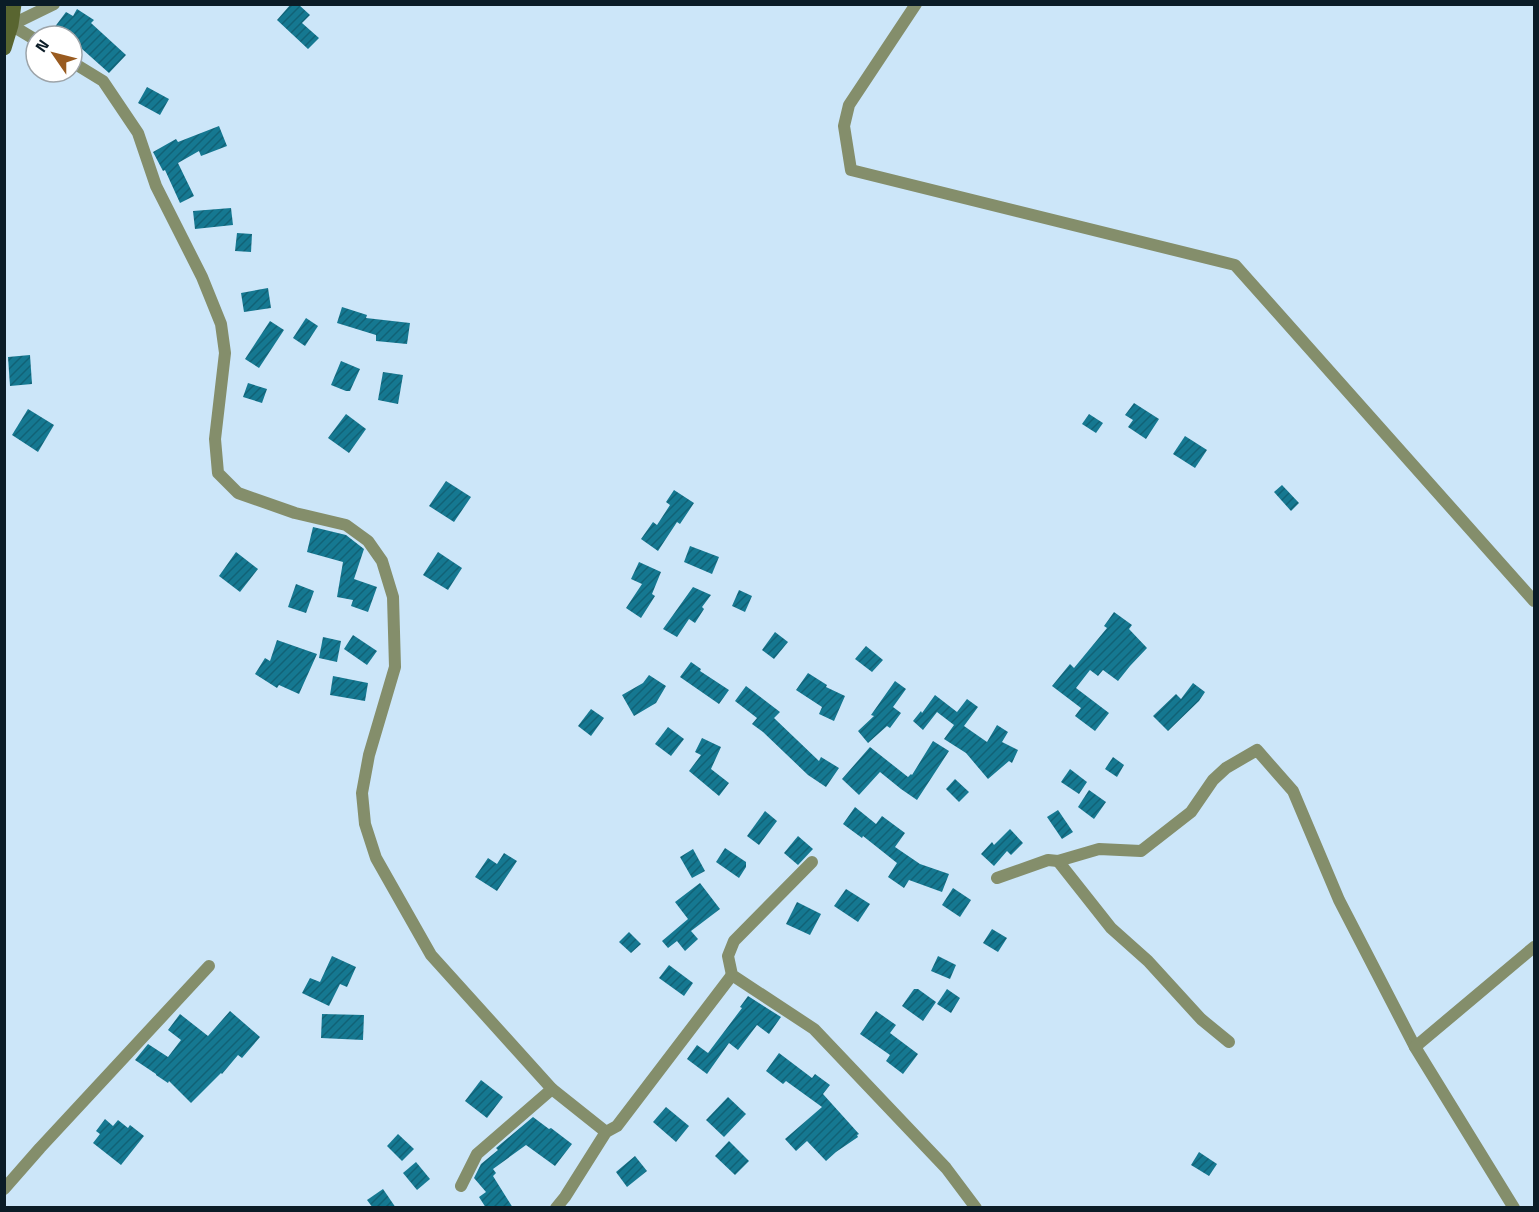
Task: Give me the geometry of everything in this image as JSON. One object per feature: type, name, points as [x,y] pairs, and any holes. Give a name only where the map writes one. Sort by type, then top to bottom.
[{"type":"main road","points":[[4,48],[14,4]]},
{"type":"street","points":[[11,25],[54,4]]},
{"type":"street","points":[[916,4],[849,105],[844,126],[851,170],[1235,265],[1534,601]]},
{"type":"street","points":[[11,25],[24,33]]},
{"type":"street","points":[[84,69],[103,81],[138,133],[156,186],[202,277],[221,324],[225,353],[215,438],[218,473],[238,493],[295,513],[346,525],[368,541],[382,561],[393,597],[396,667],[369,755],[362,793],[365,824],[376,858],[431,955],[552,1089],[606,1132]]},
{"type":"street","points":[[997,878],[1048,860],[1058,861],[1099,849],[1141,851],[1191,812],[1214,780],[1226,768],[1257,750],[1293,791],[1339,900],[1415,1047],[1514,1208]]},
{"type":"street","points":[[1058,861],[1111,928],[1148,961],[1201,1019],[1229,1042]]},
{"type":"street","points":[[812,862],[734,941],[728,956],[732,975],[814,1029],[946,1168],[976,1208]]},
{"type":"street","points":[[1415,1047],[1534,947]]},
{"type":"street","points":[[4,1189],[208,966]]},
{"type":"street","points":[[556,1208],[606,1132],[617,1126],[732,975]]},
{"type":"street","points":[[461,1186],[477,1154],[552,1089]]},
{"type":"building","points":[[291,4],[298,4],[310,15],[302,23],[319,38],[308,49],[277,20]]},
{"type":"building","points":[[77,9],[94,20],[91,23],[126,55],[109,73],[84,51],[84,24],[57,24],[66,12],[73,16]]},
{"type":"building","points":[[147,87],[169,99],[160,115],[138,103]]},
{"type":"building","points":[[219,126],[227,146],[201,156],[199,151],[178,163],[194,196],[180,203],[165,170],[163,171],[153,152],[176,139],[178,142]]},
{"type":"building","points":[[231,208],[233,225],[195,229],[193,211]]},
{"type":"building","points":[[237,233],[252,234],[251,252],[235,251]]},
{"type":"building","points":[[268,288],[271,308],[244,312],[241,293]]},
{"type":"building","points":[[342,307],[367,315],[366,318],[410,323],[407,344],[376,341],[376,335],[337,323]]},
{"type":"building","points":[[306,318],[318,326],[305,346],[293,338]]},
{"type":"building","points":[[270,321],[284,330],[259,368],[245,359]]},
{"type":"building","points":[[30,355],[32,384],[10,386],[8,357]]},
{"type":"building","points":[[341,361],[360,369],[350,391],[331,385]]},
{"type":"building","points":[[383,372],[403,375],[398,404],[378,400]]},
{"type":"building","points":[[248,383],[267,389],[262,403],[243,397]]},
{"type":"building","points":[[1134,403],[1159,419],[1146,439],[1128,427],[1133,420],[1125,415]]},
{"type":"building","points":[[28,409],[54,425],[38,452],[12,435]]},
{"type":"building","points":[[346,414],[366,429],[349,453],[328,438]]},
{"type":"building","points":[[1089,414],[1103,423],[1096,433],[1082,424]]},
{"type":"building","points":[[1185,436],[1207,450],[1195,468],[1173,454]]},
{"type":"building","points":[[446,481],[471,497],[454,522],[429,506]]},
{"type":"building","points":[[1282,485],[1299,503],[1291,511],[1274,492]]},
{"type":"building","points":[[674,490],[694,503],[680,524],[677,522],[658,551],[641,539],[653,522],[657,525],[670,505],[666,502]]},
{"type":"building","points":[[313,527],[346,535],[364,549],[354,579],[377,587],[368,612],[351,606],[353,600],[337,597],[343,562],[307,552]]},
{"type":"building","points":[[690,546],[719,557],[712,574],[684,562]]},
{"type":"building","points":[[236,552],[258,569],[240,592],[219,576]]},
{"type":"building","points":[[438,552],[462,568],[448,590],[423,575]]},
{"type":"building","points":[[639,562],[661,572],[652,594],[655,596],[641,618],[626,608],[642,584],[631,579]]},
{"type":"building","points":[[296,584],[314,591],[306,613],[288,607]]},
{"type":"building","points":[[693,587],[711,595],[702,607],[704,609],[695,623],[689,619],[677,637],[663,629]]},
{"type":"building","points":[[739,590],[752,596],[745,612],[732,606]]},
{"type":"building","points":[[1114,612],[1132,625],[1129,629],[1147,648],[1118,681],[1103,670],[1098,676],[1090,670],[1076,688],[1109,713],[1095,731],[1075,716],[1081,708],[1052,686],[1070,664],[1074,668],[1107,628],[1104,626]]},
{"type":"building","points":[[775,632],[788,642],[774,659],[762,650]]},
{"type":"building","points":[[353,635],[377,651],[367,665],[344,649]]},
{"type":"building","points":[[323,637],[341,641],[337,662],[319,658]]},
{"type":"building","points":[[277,640],[317,654],[299,694],[279,685],[277,688],[255,674],[265,658],[270,661]]},
{"type":"building","points":[[866,646],[883,660],[872,672],[855,659]]},
{"type":"building","points":[[691,662],[701,669],[700,671],[729,690],[719,704],[680,677]]},
{"type":"building","points":[[808,673],[827,685],[826,687],[845,696],[834,721],[819,714],[822,707],[796,690]]},
{"type":"building","points":[[649,675],[666,686],[656,703],[634,716],[622,695],[643,683]]},
{"type":"building","points":[[333,676],[368,683],[365,701],[330,695]]},
{"type":"building","points":[[895,681],[906,689],[893,707],[901,713],[890,728],[887,726],[868,743],[858,731],[874,716],[871,715]]},
{"type":"building","points":[[1193,683],[1205,692],[1199,701],[1168,731],[1153,716],[1176,694],[1181,699]]},
{"type":"building","points":[[746,686],[780,712],[774,718],[819,761],[821,757],[839,768],[826,787],[808,775],[752,724],[757,718],[735,701]]},
{"type":"building","points":[[935,695],[957,712],[967,699],[978,707],[964,726],[987,742],[997,725],[1008,732],[1002,742],[1018,750],[1012,763],[1009,761],[988,779],[966,753],[944,739],[954,725],[937,712],[923,730],[913,721]]},
{"type":"building","points":[[591,709],[604,718],[591,736],[578,726]]},
{"type":"building","points":[[668,727],[684,739],[671,756],[655,744]]},
{"type":"building","points":[[702,738],[721,747],[711,769],[729,783],[719,796],[689,771],[701,755],[695,752]]},
{"type":"building","points":[[933,741],[949,751],[917,800],[880,772],[859,795],[842,779],[870,747],[908,777],[912,775]]},
{"type":"building","points":[[1113,757],[1124,765],[1117,777],[1105,769]]},
{"type":"building","points":[[1070,769],[1087,782],[1079,794],[1061,782]]},
{"type":"building","points":[[955,779],[969,792],[959,802],[946,789]]},
{"type":"building","points":[[1089,790],[1106,802],[1094,819],[1078,807]]},
{"type":"building","points":[[855,807],[876,824],[882,816],[905,833],[895,847],[920,864],[949,874],[942,892],[909,880],[904,888],[888,877],[897,863],[863,836],[862,838],[843,824]]},
{"type":"building","points":[[1058,810],[1073,832],[1062,839],[1047,817]]},
{"type":"building","points":[[765,811],[777,821],[759,845],[747,836]]},
{"type":"building","points":[[1010,829],[1023,843],[1011,855],[1007,851],[994,866],[981,854],[992,842],[994,845]]},
{"type":"building","points":[[798,836],[813,849],[798,865],[784,853]]},
{"type":"building","points":[[725,848],[746,862],[746,867],[739,878],[716,862]]},
{"type":"building","points":[[693,849],[705,871],[692,878],[680,857]]},
{"type":"building","points":[[504,853],[517,861],[497,891],[475,877],[488,858],[497,864]]},
{"type":"building","points":[[700,883],[720,909],[691,931],[698,939],[685,951],[677,941],[668,948],[662,941],[688,919],[675,902]]},
{"type":"building","points":[[953,888],[971,900],[960,917],[942,905]]},
{"type":"building","points":[[846,889],[870,904],[858,922],[834,906]]},
{"type":"building","points":[[797,902],[821,914],[810,935],[786,924]]},
{"type":"building","points":[[992,929],[1007,938],[998,952],[983,943]]},
{"type":"building","points":[[629,932],[641,944],[631,953],[619,942]]},
{"type":"building","points":[[332,956],[356,967],[347,987],[340,984],[329,1006],[302,993],[310,978],[320,982]]},
{"type":"building","points":[[938,956],[956,965],[950,979],[931,971]]},
{"type":"building","points":[[669,965],[693,983],[684,996],[659,978]]},
{"type":"building","points":[[914,989],[918,989],[936,1002],[923,1021],[902,1006]]},
{"type":"building","points":[[947,989],[960,998],[951,1013],[937,1004]]},
{"type":"building","points":[[748,996],[781,1017],[769,1034],[757,1025],[738,1050],[729,1043],[707,1074],[687,1059],[697,1045],[708,1053],[742,1008],[740,1007]]},
{"type":"building","points":[[230,1011],[260,1037],[242,1058],[238,1055],[222,1074],[191,1103],[169,1081],[168,1083],[135,1060],[148,1044],[168,1057],[181,1040],[168,1030],[180,1014],[208,1036]]},
{"type":"building","points":[[876,1011],[896,1025],[890,1033],[918,1054],[903,1074],[886,1061],[890,1055],[860,1034]]},
{"type":"building","points":[[322,1014],[364,1015],[363,1040],[321,1038]]},
{"type":"building","points":[[779,1053],[812,1078],[815,1074],[830,1085],[823,1094],[859,1134],[826,1161],[807,1141],[796,1151],[785,1139],[822,1107],[786,1081],[783,1084],[766,1071]]},
{"type":"building","points":[[481,1080],[503,1097],[487,1118],[465,1101]]},
{"type":"building","points":[[728,1097],[746,1114],[724,1137],[706,1120]]},
{"type":"building","points":[[666,1107],[689,1126],[676,1142],[653,1122]]},
{"type":"building","points":[[533,1117],[572,1144],[555,1166],[526,1145],[493,1169],[496,1173],[493,1176],[513,1208],[486,1208],[479,1197],[486,1192],[474,1178],[481,1164],[498,1150],[496,1148]]},
{"type":"building","points":[[105,1119],[113,1126],[118,1120],[128,1128],[130,1125],[144,1136],[121,1165],[93,1143],[100,1134],[96,1131]]},
{"type":"building","points":[[398,1134],[414,1149],[402,1161],[387,1146]]},
{"type":"building","points":[[729,1141],[749,1161],[735,1175],[715,1156]]},
{"type":"building","points":[[1199,1152],[1217,1164],[1209,1176],[1191,1165]]},
{"type":"building","points":[[635,1156],[647,1171],[627,1187],[616,1172]]},
{"type":"building","points":[[416,1162],[430,1179],[417,1190],[403,1173]]},
{"type":"building","points":[[383,1189],[396,1208],[373,1208],[367,1200]]}]
